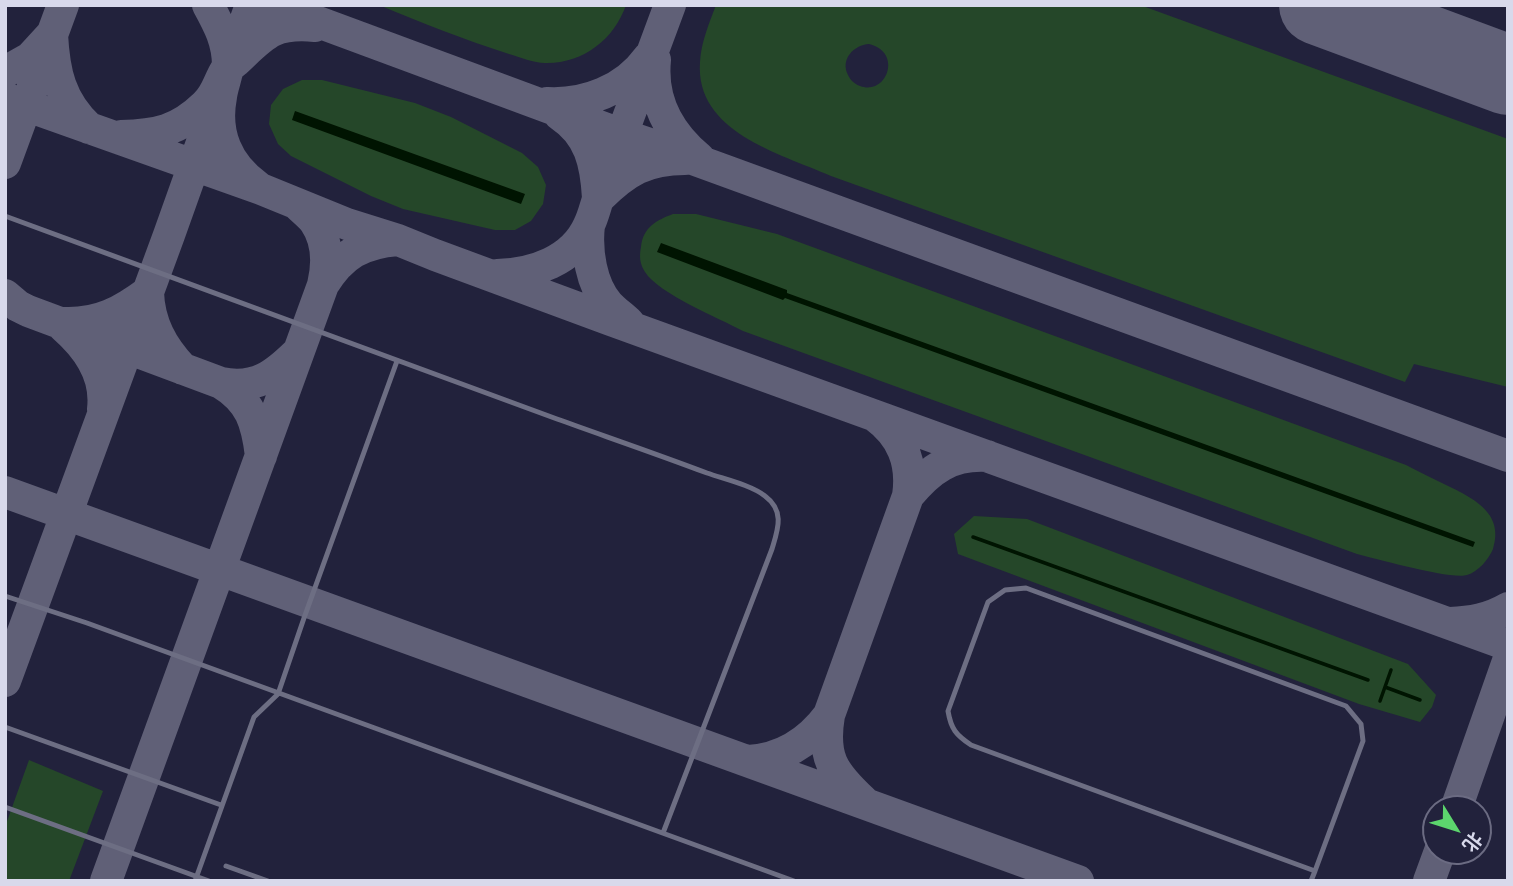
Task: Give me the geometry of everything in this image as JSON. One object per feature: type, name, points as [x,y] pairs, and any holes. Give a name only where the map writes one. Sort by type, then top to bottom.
[{"type":"lane","points":[[5,216],[765,496],[774,505],[779,516],[779,526],[663,833]]},
{"type":"lane","points":[[195,879],[254,717],[278,694],[397,360]]},
{"type":"lane","points":[[1311,881],[1315,871],[1363,741],[1361,724],[1346,706],[1026,588],[1005,590],[988,601],[948,711],[950,724],[958,736],[971,745],[1315,871]]},
{"type":"lane","points":[[5,596],[794,881]]},
{"type":"lane","points":[[5,727],[221,805]]},
{"type":"lane","points":[[5,807],[195,879],[209,881]]},
{"type":"lane","points":[[226,866],[268,881]]},
{"type":"green space","points":[[379,5],[626,5],[621,18],[595,48],[572,59],[545,63],[527,60],[476,43]]},
{"type":"green space","points":[[716,5],[1140,5],[1508,139],[1508,387],[1414,364],[1405,382],[831,176],[765,148],[726,123],[711,106],[702,86],[701,55]],"holes":[[[869,44],[886,55],[888,63],[884,79],[878,85],[870,87],[855,83],[846,69],[847,58],[863,45]]]},
{"type":"green space","points":[[302,80],[322,80],[415,103],[451,117],[522,153],[538,167],[546,185],[543,204],[531,221],[515,230],[495,230],[403,209],[291,156],[278,144],[269,124],[271,105],[283,89]]},
{"type":"green space","points":[[673,214],[696,214],[777,234],[1406,465],[1465,494],[1483,508],[1494,525],[1493,549],[1479,568],[1459,576],[1357,554],[743,331],[676,297],[645,272],[640,257],[642,240],[656,222]]},
{"type":"green space","points":[[974,516],[1027,519],[1408,664],[1436,695],[1432,707],[1420,722],[1359,704],[958,554],[954,534]]},
{"type":"green space","points":[[29,760],[103,791],[69,881],[5,881],[5,827]]},
{"type":"shaded area","points":[[295,111],[525,194],[521,204],[292,120]]},
{"type":"shaded area","points":[[661,243],[787,290],[787,293],[1475,542],[1473,547],[785,298],[783,300],[657,252]]},
{"type":"waterway","points":[[973,537],[1368,680]]},
{"type":"waterway","points":[[1380,701],[1391,670]]},
{"type":"waterway","points":[[1385,687],[1420,700]]},
{"type":"taxiway","points":[[5,163],[63,5]]},
{"type":"taxiway","points":[[208,5],[222,34],[228,57],[219,110],[221,135],[238,168],[257,186]]},
{"type":"taxiway","points":[[5,681],[251,5]]},
{"type":"taxiway","points":[[272,5],[1508,456]]},
{"type":"taxiway","points":[[497,275],[524,272],[550,263],[573,248],[582,237],[592,219],[670,5]]},
{"type":"taxiway","points":[[121,136],[156,133],[186,121],[209,100],[228,67],[270,32],[288,26],[315,26]]},
{"type":"taxiway","points":[[5,72],[30,58],[52,34],[60,85],[71,107],[89,128]]},
{"type":"taxiway","points":[[547,103],[576,101],[603,93],[628,79],[648,58]]},
{"type":"taxiway","points":[[655,60],[656,89],[664,115],[679,138],[699,158]]},
{"type":"taxiway","points":[[5,98],[1508,645]]},
{"type":"taxiway","points":[[560,115],[578,131],[590,151],[598,198]]},
{"type":"taxiway","points":[[599,198],[638,168],[659,161],[685,159]]},
{"type":"taxiway","points":[[106,881],[323,285],[326,269],[325,245],[313,220],[298,205]]},
{"type":"taxiway","points":[[589,225],[589,256],[597,287],[608,304],[629,323]]},
{"type":"taxiway","points":[[323,285],[338,265],[354,252],[363,247],[398,240]]},
{"type":"taxiway","points":[[65,323],[99,319],[148,292],[151,314],[158,334],[183,369]]},
{"type":"taxiway","points":[[5,295],[28,311],[221,383],[245,384],[264,379],[299,351]]},
{"type":"taxiway","points":[[64,327],[81,344],[94,363],[102,385],[103,409]]},
{"type":"taxiway","points":[[221,383],[239,397],[251,414],[261,456]]},
{"type":"taxiway","points":[[863,801],[832,763],[827,730],[829,715],[908,496],[909,472],[899,441],[875,416]]},
{"type":"taxiway","points":[[908,496],[942,465],[963,458],[987,456]]},
{"type":"taxiway","points":[[5,492],[1078,881]]},
{"type":"taxiway","points":[[1450,623],[1480,619],[1508,608]]},
{"type":"taxiway","points":[[1461,795],[1508,661]]},
{"type":"taxiway","points":[[748,761],[784,753],[804,741],[829,715]]},
{"type":"taxiway","points":[[1429,881],[1435,865]]},
{"type":"runway","points":[[1319,5],[1508,75]]}]
